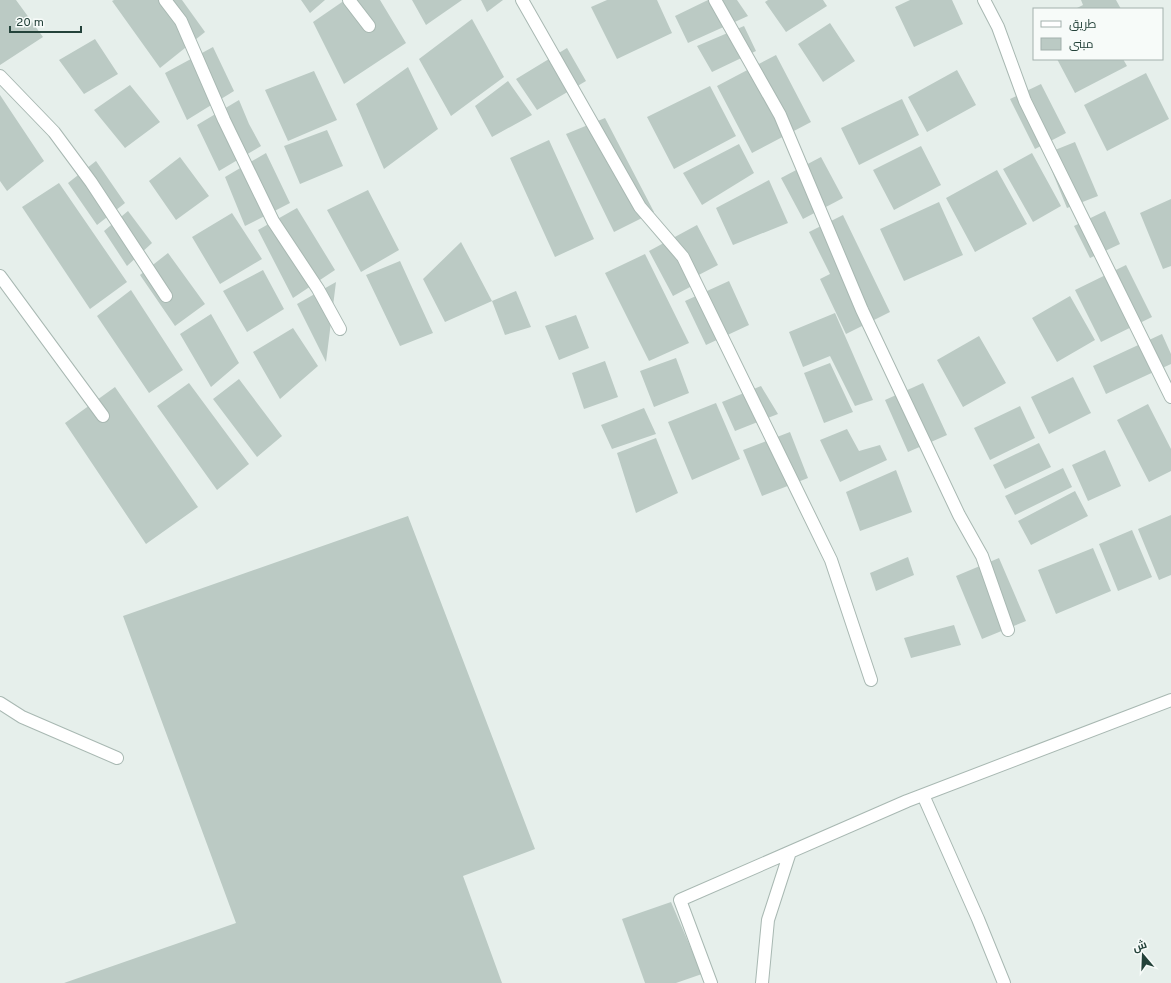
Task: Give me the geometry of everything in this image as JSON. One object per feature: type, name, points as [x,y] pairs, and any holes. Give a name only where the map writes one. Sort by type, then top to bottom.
[{"type":"street","points":[[165,0],[181,21],[224,120],[273,221],[318,289],[340,329]]},
{"type":"street","points":[[349,0],[369,26]]},
{"type":"street","points":[[522,0],[640,207],[683,257],[830,560],[871,680]]},
{"type":"street","points":[[716,0],[780,115],[862,310],[959,514],[982,556],[1008,630]]},
{"type":"street","points":[[984,0],[998,27],[1025,100],[1171,397]]},
{"type":"street","points":[[0,76],[54,132],[91,182],[166,296]]},
{"type":"street","points":[[0,276],[103,416]]},
{"type":"street","points":[[712,983],[680,900],[923,795],[1171,700]]},
{"type":"street","points":[[0,703],[22,717],[117,758]]},
{"type":"street","points":[[923,795],[978,919],[1004,983]]},
{"type":"street","points":[[762,983],[768,920],[790,852]]},
{"type":"building","points":[[0,0],[16,0],[43,37],[0,65]]},
{"type":"building","points":[[182,0],[205,32],[160,68],[112,1]]},
{"type":"building","points":[[301,0],[325,0],[310,13]]},
{"type":"building","points":[[345,0],[380,0],[406,43],[344,84],[313,22]]},
{"type":"building","points":[[412,0],[462,0],[426,25]]},
{"type":"building","points":[[481,0],[503,0],[487,12]]},
{"type":"building","points":[[607,0],[657,0],[672,33],[617,59],[591,7]]},
{"type":"building","points":[[708,0],[737,0],[748,16],[688,43],[675,16]]},
{"type":"building","points":[[768,0],[823,0],[827,6],[786,32],[765,2]]},
{"type":"building","points":[[910,0],[952,0],[963,24],[914,47],[895,7]]},
{"type":"building","points":[[1081,0],[1116,0],[1120,8],[1077,8],[1083,5]]},
{"type":"building","points":[[472,19],[504,77],[451,116],[419,59]]},
{"type":"building","points":[[830,23],[855,61],[823,82],[798,44]]},
{"type":"building","points":[[744,26],[756,51],[712,72],[697,46]]},
{"type":"building","points":[[95,39],[118,74],[84,94],[59,60]]},
{"type":"building","points":[[213,47],[234,91],[187,120],[165,73]]},
{"type":"building","points":[[567,48],[586,81],[537,110],[516,79]]},
{"type":"building","points":[[776,55],[811,122],[752,153],[717,86]]},
{"type":"building","points":[[1058,60],[1124,60],[1127,66],[1075,93]]},
{"type":"building","points":[[408,67],[438,129],[384,169],[356,104]]},
{"type":"building","points":[[957,70],[976,105],[927,132],[908,97]]},
{"type":"building","points":[[314,71],[337,120],[288,141],[265,90]]},
{"type":"building","points":[[1146,73],[1169,119],[1107,151],[1084,105]]},
{"type":"building","points":[[508,81],[532,115],[492,137],[475,106]]},
{"type":"building","points":[[1041,84],[1066,133],[1035,149],[1010,99]]},
{"type":"building","points":[[130,85],[160,122],[125,148],[94,110]]},
{"type":"building","points":[[710,86],[736,136],[674,169],[647,117]]},
{"type":"building","points":[[0,95],[44,161],[7,191],[0,181]]},
{"type":"building","points":[[902,99],[919,135],[859,165],[841,128]]},
{"type":"building","points":[[239,100],[249,124],[261,146],[219,171],[197,125]]},
{"type":"building","points":[[605,118],[654,212],[614,232],[566,134]]},
{"type":"building","points":[[327,130],[343,166],[300,184],[284,146]]},
{"type":"building","points":[[549,140],[594,239],[555,257],[510,158]]},
{"type":"building","points":[[1075,142],[1098,196],[1067,208],[1045,154]]},
{"type":"building","points":[[739,144],[754,173],[702,205],[683,173]]},
{"type":"building","points":[[921,146],[941,185],[894,210],[873,170]]},
{"type":"building","points":[[266,153],[290,203],[245,226],[225,177]]},
{"type":"building","points":[[1032,153],[1061,206],[1033,222],[1003,169]]},
{"type":"building","points":[[180,157],[209,196],[176,220],[149,181]]},
{"type":"building","points":[[821,157],[843,198],[803,219],[781,178]]},
{"type":"building","points":[[96,161],[125,203],[97,225],[68,183]]},
{"type":"building","points":[[997,170],[1027,224],[975,252],[946,198]]},
{"type":"building","points":[[769,180],[788,223],[733,245],[716,208]]},
{"type":"building","points":[[59,183],[127,282],[90,309],[22,207]]},
{"type":"building","points":[[368,190],[399,250],[361,272],[327,210]]},
{"type":"building","points":[[1171,199],[1171,266],[1163,269],[1140,213]]},
{"type":"building","points":[[939,202],[963,255],[904,281],[880,229]]},
{"type":"building","points":[[297,208],[335,270],[293,298],[258,230]]},
{"type":"building","points":[[128,211],[152,243],[127,266],[104,231]]},
{"type":"building","points":[[1105,211],[1120,244],[1090,258],[1074,226]]},
{"type":"building","points":[[232,213],[262,259],[220,284],[192,237]]},
{"type":"building","points":[[843,215],[890,312],[846,334],[820,279],[830,274],[809,232]]},
{"type":"building","points":[[697,225],[718,265],[689,280],[692,286],[673,296],[649,251]]},
{"type":"building","points":[[461,242],[492,301],[445,322],[423,279]]},
{"type":"building","points":[[168,253],[205,304],[175,326],[140,275]]},
{"type":"building","points":[[645,254],[689,343],[649,361],[605,273]]},
{"type":"building","points":[[400,261],[433,333],[400,346],[366,275]]},
{"type":"building","points":[[1126,265],[1152,317],[1101,342],[1075,290]]},
{"type":"building","points":[[263,270],[284,309],[247,332],[223,291]]},
{"type":"building","points":[[729,281],[749,325],[706,345],[685,301]]},
{"type":"building","points":[[336,282],[326,362],[297,304]]},
{"type":"building","points":[[131,290],[183,370],[149,393],[97,316]]},
{"type":"building","points":[[516,291],[531,327],[505,335],[492,301]]},
{"type":"building","points":[[1070,296],[1095,340],[1057,362],[1032,318]]},
{"type":"building","points":[[835,313],[873,400],[855,406],[830,356],[803,367],[789,332]]},
{"type":"building","points":[[211,314],[239,363],[211,387],[180,334]]},
{"type":"building","points":[[576,315],[589,348],[559,360],[545,326]]},
{"type":"building","points":[[293,328],[318,366],[280,399],[253,352]]},
{"type":"building","points":[[1162,334],[1171,354],[1171,364],[1106,394],[1093,366]]},
{"type":"building","points":[[979,336],[1006,383],[963,407],[937,360]]},
{"type":"building","points":[[676,358],[689,393],[654,407],[640,371]]},
{"type":"building","points":[[605,361],[618,397],[584,409],[572,373]]},
{"type":"building","points":[[830,363],[853,412],[824,423],[804,373]]},
{"type":"building","points":[[1073,377],[1091,413],[1049,434],[1031,397]]},
{"type":"building","points":[[239,379],[282,436],[257,457],[213,399]]},
{"type":"building","points":[[189,383],[249,464],[217,490],[157,406]]},
{"type":"building","points":[[923,383],[947,435],[908,452],[885,400]]},
{"type":"building","points":[[761,386],[778,414],[735,431],[722,402]]},
{"type":"building","points":[[115,387],[198,507],[146,544],[65,423]]},
{"type":"building","points":[[716,403],[740,459],[692,480],[668,422]]},
{"type":"building","points":[[1148,404],[1171,449],[1171,471],[1149,482],[1117,420]]},
{"type":"building","points":[[1020,406],[1035,438],[990,460],[974,428]]},
{"type":"building","points":[[644,408],[656,434],[612,449],[601,425]]},
{"type":"building","points":[[847,429],[859,451],[880,445],[887,460],[840,482],[820,440]]},
{"type":"building","points":[[790,432],[808,478],[762,496],[743,450]]},
{"type":"building","points":[[656,438],[678,493],[636,513],[617,453]]},
{"type":"building","points":[[1039,443],[1051,467],[1005,489],[993,465]]},
{"type":"building","points":[[1105,450],[1121,486],[1088,501],[1072,465]]},
{"type":"building","points":[[1063,468],[1072,487],[1015,515],[1005,496]]},
{"type":"building","points":[[896,470],[912,512],[860,531],[846,492]]},
{"type":"building","points":[[1075,491],[1088,516],[1031,545],[1018,521]]},
{"type":"building","points":[[1171,515],[1171,575],[1159,580],[1138,529]]},
{"type":"building","points":[[408,516],[535,849],[463,876],[502,983],[64,983],[236,923],[123,616]]},
{"type":"building","points":[[1132,530],[1152,577],[1118,591],[1099,544]]},
{"type":"building","points":[[1093,548],[1111,591],[1056,614],[1038,570]]},
{"type":"building","points":[[908,557],[914,575],[876,591],[870,573]]},
{"type":"building","points":[[999,558],[1026,621],[982,639],[956,576]]},
{"type":"building","points":[[954,625],[961,645],[911,658],[904,638]]},
{"type":"building","points":[[671,902],[702,974],[676,983],[645,983],[622,919]]}]
